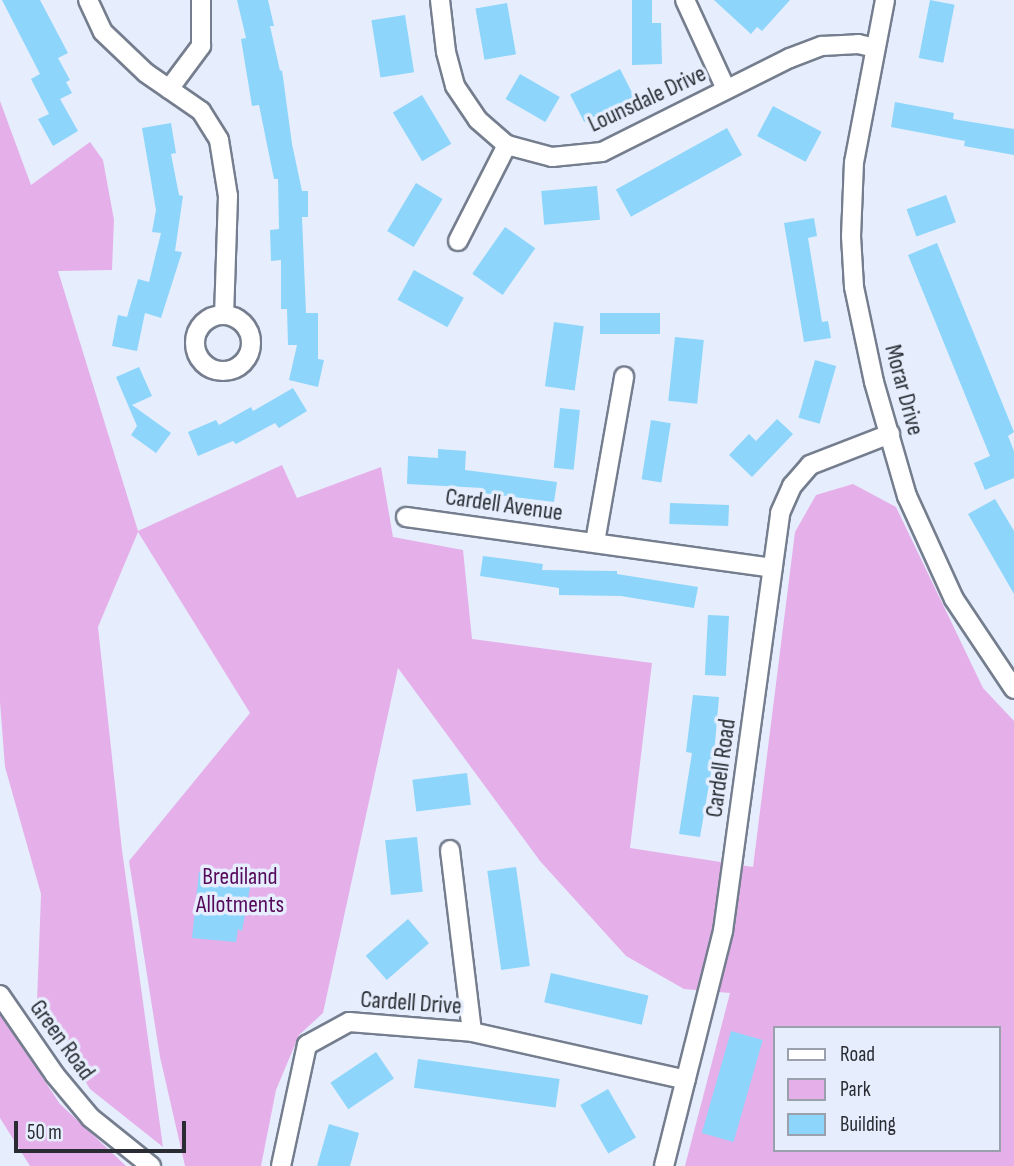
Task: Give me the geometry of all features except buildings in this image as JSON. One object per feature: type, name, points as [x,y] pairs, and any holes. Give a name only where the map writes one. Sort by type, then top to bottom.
[{"type":"street","points":[[88,0],[103,32],[146,73],[201,111],[219,140],[228,196],[224,315]]},
{"type":"street","points":[[169,89],[201,46],[201,0]]},
{"type":"street","name":"Lounsdale Drive","points":[[440,0],[446,51],[455,86],[478,120],[507,145],[552,157],[602,152],[726,89],[822,46],[858,44],[875,48]]},
{"type":"street","name":"Lounsdale Drive","points":[[685,0],[726,89]]},
{"type":"street","points":[[875,48],[885,0]]},
{"type":"street","name":"Morar Drive","points":[[875,48],[854,162],[851,236],[854,288],[874,382],[906,496],[954,599],[1014,689]]},
{"type":"street","points":[[458,241],[507,145]]},
{"type":"street","name":"Cardell Avenue","points":[[595,542],[624,377]]},
{"type":"street","name":"Cardell Road","points":[[664,1166],[723,931],[779,513],[792,486],[810,464],[890,434]]},
{"type":"street","name":"Cardell Avenue","points":[[406,517],[772,568]]},
{"type":"street","name":"Cardell Drive","points":[[450,850],[472,1032]]},
{"type":"street","name":"Green Road","points":[[0,995],[55,1075],[91,1118],[148,1163]]},
{"type":"street","name":"Cardell Drive","points":[[281,1166],[307,1045],[349,1022],[472,1032],[686,1080]]},
{"type":"green space","name":"Brediland Allotments","points":[[0,101],[31,185],[90,142],[103,160],[114,220],[112,270],[58,271],[138,531],[282,465],[297,498],[381,467],[393,537],[463,550],[472,639],[652,663],[630,848],[753,867],[795,532],[816,495],[853,484],[896,507],[983,688],[1014,721],[1014,1166],[685,1166],[730,993],[684,989],[626,956],[540,861],[398,668],[323,1013],[299,1035],[276,1090],[261,1166],[185,1166],[160,1057],[129,861],[250,713],[138,532],[98,627],[122,850],[163,1147],[90,1089],[37,1002],[41,894],[5,767],[0,702]]},
{"type":"green space","points":[[0,1014],[60,1104],[126,1166],[30,1166],[0,1118]]}]
